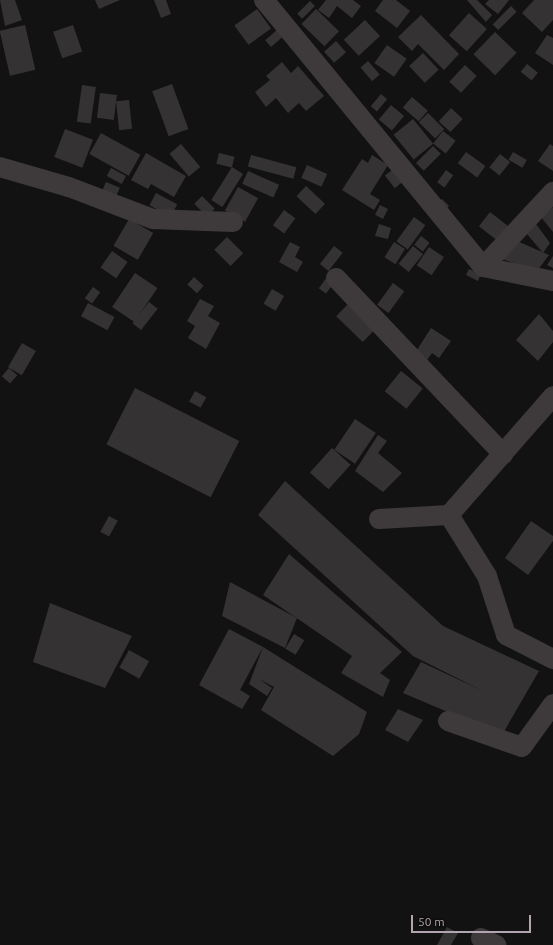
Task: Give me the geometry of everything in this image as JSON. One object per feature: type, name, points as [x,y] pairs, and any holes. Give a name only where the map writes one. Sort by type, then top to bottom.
[{"type":"street","points":[[264,0],[483,267],[553,281]]},
{"type":"street","points":[[0,167],[69,187],[153,219],[233,222]]},
{"type":"street","points":[[483,267],[553,192]]},
{"type":"street","points":[[336,278],[503,454]]},
{"type":"street","points":[[379,519],[449,515],[553,396]]},
{"type":"street","points":[[449,515],[487,576],[506,635],[553,659]]},
{"type":"street","points":[[448,721],[522,746],[553,704]]},
{"type":"building","points":[[0,0],[15,0],[22,20],[5,26]]},
{"type":"building","points":[[95,0],[120,0],[99,9]]},
{"type":"building","points":[[154,0],[166,0],[171,14],[161,18]]},
{"type":"building","points":[[326,0],[353,0],[361,6],[352,18],[337,6],[329,18],[318,10]]},
{"type":"building","points":[[383,0],[396,0],[410,11],[397,28],[375,11]]},
{"type":"building","points":[[467,0],[477,0],[492,15],[486,22]]},
{"type":"building","points":[[489,0],[509,0],[498,14],[485,4]]},
{"type":"building","points":[[534,0],[553,0],[553,20],[542,32],[522,13]]},
{"type":"building","points":[[310,1],[315,6],[302,19],[297,14]]},
{"type":"building","points":[[511,6],[517,12],[498,30],[493,24]]},
{"type":"building","points":[[257,9],[271,28],[248,45],[234,25]]},
{"type":"building","points":[[316,9],[339,31],[324,46],[301,24]]},
{"type":"building","points":[[469,13],[487,29],[467,51],[449,35]]},
{"type":"building","points":[[421,15],[459,54],[444,70],[418,44],[412,51],[398,37]]},
{"type":"building","points":[[365,20],[380,36],[359,56],[344,40]]},
{"type":"building","points":[[25,25],[35,70],[10,76],[0,31]]},
{"type":"building","points":[[73,25],[82,51],[62,58],[53,32]]},
{"type":"building","points":[[278,29],[284,36],[271,47],[265,40]]},
{"type":"building","points":[[495,32],[517,53],[495,75],[473,54]]},
{"type":"building","points":[[547,35],[553,38],[553,65],[535,53]]},
{"type":"building","points":[[336,41],[346,52],[334,63],[324,52]]},
{"type":"building","points":[[387,45],[407,59],[394,77],[374,63]]},
{"type":"building","points":[[423,53],[439,70],[425,83],[409,66]]},
{"type":"building","points":[[368,61],[380,75],[372,81],[360,68]]},
{"type":"building","points":[[282,62],[291,73],[298,66],[324,96],[306,111],[299,103],[288,113],[276,98],[266,107],[255,92],[270,80],[266,76]]},
{"type":"building","points":[[527,64],[538,73],[532,81],[521,72]]},
{"type":"building","points":[[465,65],[477,76],[461,93],[449,82]]},
{"type":"building","points":[[172,84],[188,129],[169,136],[152,91]]},
{"type":"building","points":[[82,85],[96,87],[91,124],[77,122]]},
{"type":"building","points":[[100,93],[117,95],[114,120],[97,118]]},
{"type":"building","points":[[381,94],[387,99],[377,111],[371,106]]},
{"type":"building","points":[[412,97],[428,111],[419,121],[403,108]]},
{"type":"building","points":[[129,100],[132,129],[119,130],[116,101]]},
{"type":"building","points":[[391,105],[404,116],[392,130],[379,120]]},
{"type":"building","points":[[451,108],[463,119],[450,132],[439,121]]},
{"type":"building","points":[[428,113],[444,129],[435,138],[419,122]]},
{"type":"building","points":[[413,119],[433,144],[414,160],[394,135]]},
{"type":"building","points":[[65,129],[93,140],[82,168],[54,157]]},
{"type":"building","points":[[443,131],[456,141],[446,153],[433,144]]},
{"type":"building","points":[[101,133],[140,155],[129,176],[89,154]]},
{"type":"building","points":[[181,144],[200,167],[189,177],[170,154]]},
{"type":"building","points":[[550,144],[553,146],[553,171],[538,161]]},
{"type":"building","points":[[433,146],[441,154],[424,171],[416,163]]},
{"type":"building","points":[[466,152],[485,166],[477,177],[458,163]]},
{"type":"building","points":[[513,152],[527,160],[522,168],[508,160]]},
{"type":"building","points":[[146,153],[186,176],[174,197],[151,184],[148,189],[131,180]]},
{"type":"building","points":[[219,153],[235,157],[232,168],[216,164]]},
{"type":"building","points":[[500,154],[510,162],[499,175],[489,167]]},
{"type":"building","points":[[251,155],[296,167],[293,179],[248,167]]},
{"type":"building","points":[[372,155],[388,165],[370,194],[380,200],[374,210],[342,190],[362,159],[368,163]]},
{"type":"building","points":[[307,165],[327,174],[321,187],[301,178]]},
{"type":"building","points":[[232,167],[243,174],[222,207],[211,200]]},
{"type":"building","points":[[111,168],[126,176],[122,184],[107,176]]},
{"type":"building","points":[[392,170],[402,183],[395,188],[385,176]]},
{"type":"building","points":[[446,170],[453,175],[444,187],[437,182]]},
{"type":"building","points":[[248,171],[279,185],[273,198],[242,184]]},
{"type":"building","points":[[106,182],[120,188],[115,200],[101,194]]},
{"type":"building","points":[[306,186],[325,204],[315,214],[296,196]]},
{"type":"building","points":[[238,187],[258,198],[245,222],[225,211]]},
{"type":"building","points":[[156,193],[177,204],[171,217],[149,205]]},
{"type":"building","points":[[202,196],[215,209],[207,217],[194,204]]},
{"type":"building","points":[[442,199],[449,206],[441,214],[434,207]]},
{"type":"building","points":[[380,205],[388,209],[383,219],[375,215]]},
{"type":"building","points":[[550,205],[553,208],[553,232],[541,217]]},
{"type":"building","points":[[284,210],[295,218],[284,234],[273,225]]},
{"type":"building","points":[[490,212],[509,227],[498,241],[479,226]]},
{"type":"building","points":[[414,217],[425,225],[408,249],[396,241]]},
{"type":"building","points":[[129,219],[153,233],[138,260],[114,246]]},
{"type":"building","points":[[379,224],[391,228],[388,239],[375,236]]},
{"type":"building","points":[[536,224],[550,243],[543,253],[527,234]]},
{"type":"building","points":[[421,236],[430,243],[423,251],[414,245]]},
{"type":"building","points":[[227,237],[243,253],[231,266],[214,250]]},
{"type":"building","points":[[517,241],[549,255],[537,271],[499,258]]},
{"type":"building","points":[[290,242],[300,247],[295,257],[303,262],[297,272],[279,262]]},
{"type":"building","points":[[394,242],[405,249],[395,264],[384,257]]},
{"type":"building","points":[[334,246],[343,253],[329,271],[320,264]]},
{"type":"building","points":[[413,246],[423,254],[409,272],[399,264]]},
{"type":"building","points":[[429,247],[444,257],[432,275],[417,265]]},
{"type":"building","points":[[112,251],[128,262],[116,278],[101,267]]},
{"type":"building","points":[[553,256],[553,268],[547,265]]},
{"type":"building","points":[[469,269],[481,274],[478,281],[466,275]]},
{"type":"building","points":[[135,273],[157,288],[134,322],[112,307]]},
{"type":"building","points":[[194,277],[204,286],[197,293],[187,284]]},
{"type":"building","points":[[327,277],[334,282],[326,294],[319,288]]},
{"type":"building","points":[[393,283],[404,291],[388,313],[377,305]]},
{"type":"building","points":[[93,287],[100,292],[92,304],[85,298]]},
{"type":"building","points":[[272,289],[284,296],[276,311],[264,304]]},
{"type":"building","points":[[200,299],[214,306],[208,316],[220,323],[206,349],[188,338],[195,326],[187,321]]},
{"type":"building","points":[[149,302],[158,309],[141,330],[132,323]]},
{"type":"building","points":[[88,303],[114,317],[107,330],[81,316]]},
{"type":"building","points":[[348,304],[375,330],[363,342],[336,316]]},
{"type":"building","points":[[539,314],[553,331],[553,342],[538,361],[516,340]]},
{"type":"building","points":[[431,328],[451,341],[439,358],[432,353],[427,360],[415,353]]},
{"type":"building","points":[[22,343],[36,351],[22,375],[8,367]]},
{"type":"building","points":[[9,368],[17,375],[10,384],[2,376]]},
{"type":"building","points":[[401,371],[423,389],[406,409],[385,391]]},
{"type":"building","points":[[135,388],[239,441],[211,497],[106,444]]},
{"type":"building","points":[[195,391],[206,397],[201,408],[189,401]]},
{"type":"building","points":[[355,419],[376,433],[355,464],[334,450]]},
{"type":"building","points":[[378,435],[387,441],[378,453],[402,473],[383,492],[355,471]]},
{"type":"building","points":[[332,448],[351,465],[328,489],[310,473]]},
{"type":"building","points":[[285,481],[443,626],[539,671],[502,735],[403,693],[421,662],[483,691],[413,656],[258,515]]},
{"type":"building","points":[[109,516],[118,521],[109,537],[100,532]]},
{"type":"building","points":[[531,521],[553,536],[553,541],[528,575],[505,558]]},
{"type":"building","points":[[289,554],[402,652],[380,673],[390,680],[383,697],[341,673],[352,656],[263,595]]},
{"type":"building","points":[[230,582],[297,618],[285,648],[222,616]]},
{"type":"building","points":[[50,603],[132,636],[105,688],[33,662]]},
{"type":"building","points":[[229,629],[263,647],[240,690],[250,696],[242,709],[199,685]]},
{"type":"building","points":[[294,634],[304,640],[296,655],[285,649]]},
{"type":"building","points":[[263,647],[367,712],[359,734],[333,756],[261,710],[274,687],[259,679],[272,688],[267,696],[249,684]]},
{"type":"building","points":[[129,650],[149,661],[139,679],[119,667]]},
{"type":"building","points":[[398,709],[423,720],[408,742],[385,730]]},
{"type":"building","points":[[447,927],[458,933],[451,945],[437,945]]}]
